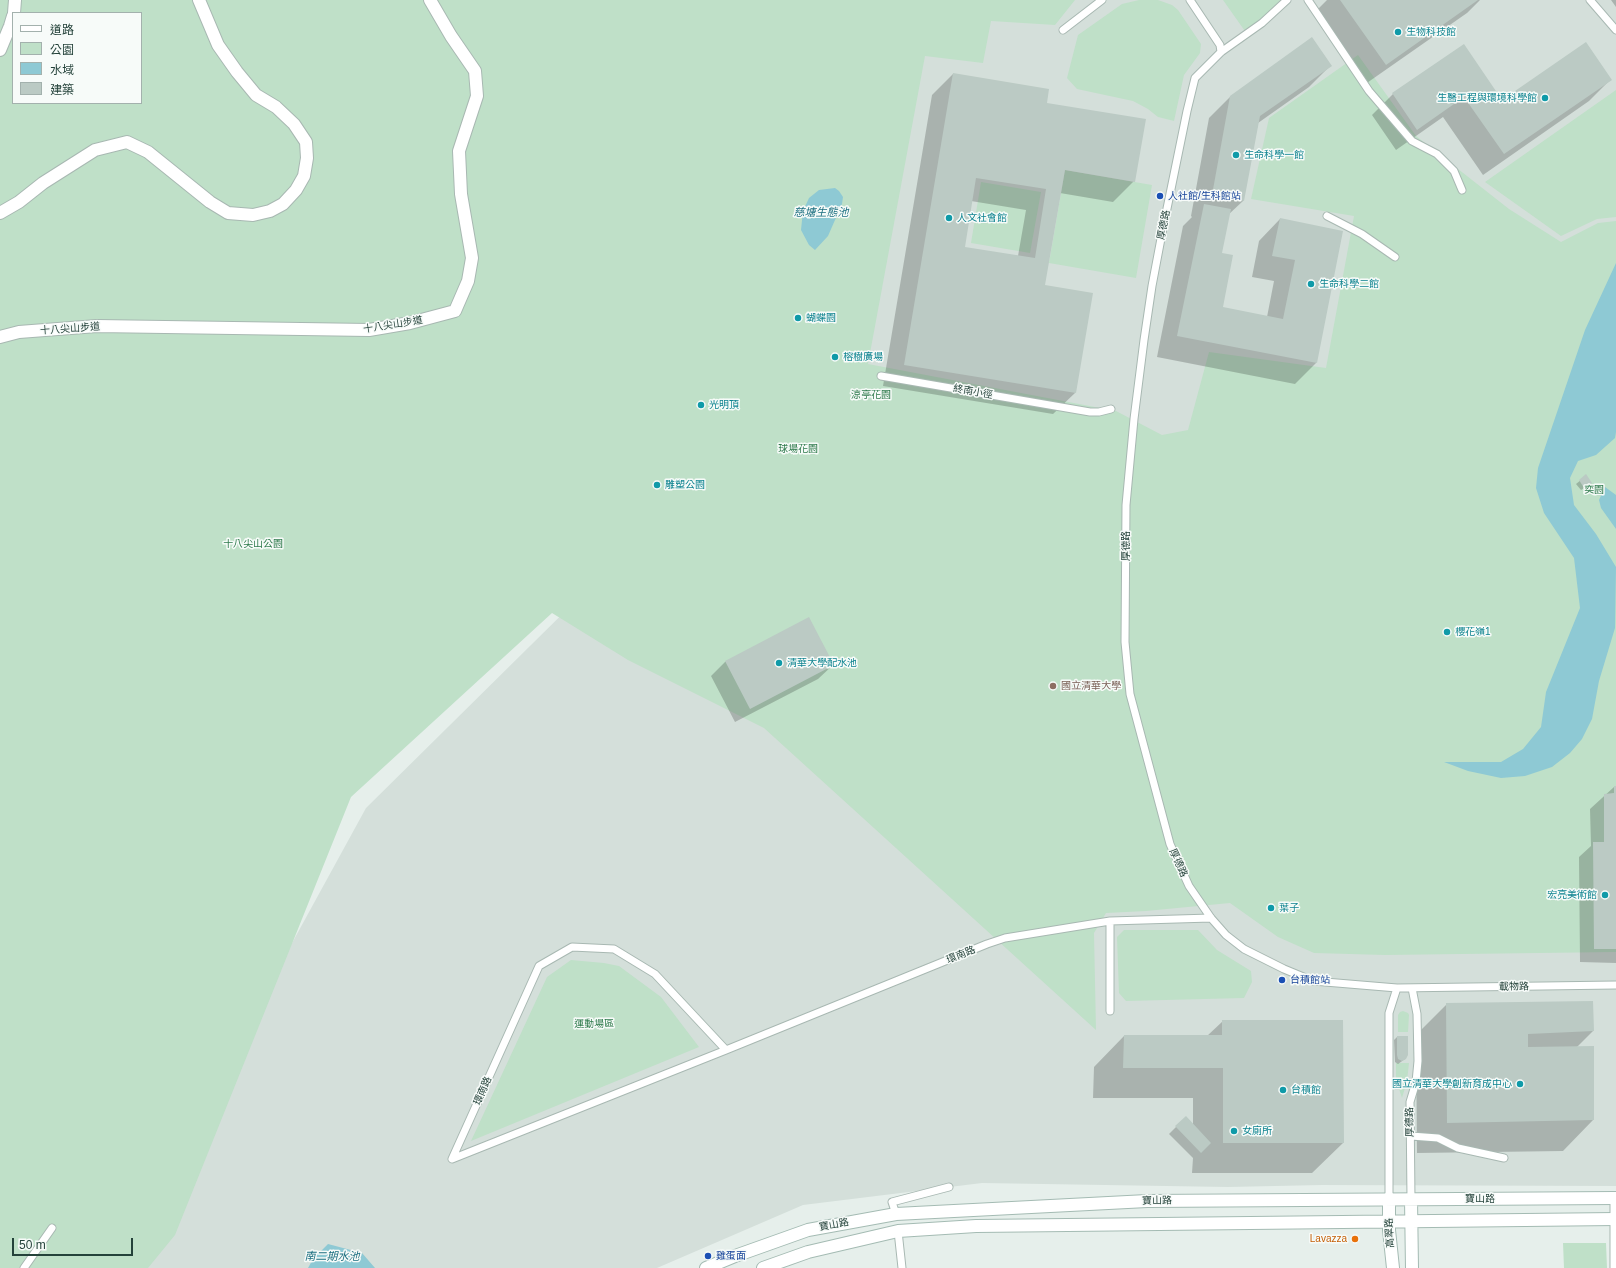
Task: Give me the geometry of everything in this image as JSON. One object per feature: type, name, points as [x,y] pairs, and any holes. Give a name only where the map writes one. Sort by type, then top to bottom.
[{"type":"street","points":[[13,12],[15,0]]},
{"type":"street","points":[[0,213],[19,202],[43,183],[95,150],[127,142],[148,152],[210,202],[228,213],[253,215],[270,211],[283,204],[296,190],[304,176],[307,158],[306,142],[294,124],[276,107],[256,95],[237,72],[218,45],[199,0]]},
{"type":"street","name":"十八尖山步道","points":[[0,337],[18,332],[97,326],[369,330],[410,323],[455,311],[468,281],[472,258],[461,194],[459,151],[477,96],[475,71],[451,36],[430,0]]},
{"type":"street","points":[[0,50],[12,18]]},
{"type":"street","name":"寶山路","points":[[706,1268],[808,1230],[896,1214],[1147,1201],[1389,1198],[1615,1198]]},
{"type":"street","name":"高翠路","points":[[1389,1198],[1388,1222],[1392,1268]]},
{"type":"street","name":"高翠路","points":[[1411,1199],[1412,1268]]},
{"type":"street","points":[[896,1214],[898,1231]]},
{"type":"street","name":"寶山路","points":[[763,1268],[808,1252],[898,1231],[976,1226],[1615,1219]]},
{"type":"lane","points":[[1063,30],[1102,0]]},
{"type":"lane","points":[[1190,0],[1217,40],[1221,52]]},
{"type":"lane","name":"厚德路","points":[[1287,0],[1262,23],[1221,52],[1195,78],[1187,111],[1151,293],[1134,419],[1126,505],[1125,642],[1130,694],[1170,844],[1189,886],[1211,918],[1226,935],[1244,949],[1284,969],[1313,981],[1412,988],[1417,1014],[1418,1061],[1416,1082],[1410,1102],[1411,1199]]},
{"type":"lane","points":[[1308,0],[1369,91],[1412,141],[1437,154],[1454,171],[1462,190]]},
{"type":"lane","points":[[1590,0],[1616,30]]},
{"type":"lane","points":[[1327,216],[1362,234],[1395,257]]},
{"type":"lane","name":"終南小徑","points":[[881,376],[1066,408],[1098,412],[1111,409]]},
{"type":"lane","name":"環南路","points":[[726,1050],[655,974],[614,949],[572,947],[539,966],[452,1159],[726,1050],[1005,938],[1110,921],[1211,918]]},
{"type":"lane","points":[[1110,921],[1110,1011]]},
{"type":"lane","name":"載物路","points":[[1412,988],[1616,985]]},
{"type":"lane","points":[[1389,1198],[1390,1013],[1398,988]]},
{"type":"lane","points":[[1411,1136],[1438,1138],[1458,1148],[1504,1158]]},
{"type":"lane","points":[[896,1214],[892,1202],[949,1187]]},
{"type":"lane","points":[[1614,1268],[1615,1198]]},
{"type":"lane","points":[[24,1268],[52,1228]]},
{"type":"lane","points":[[898,1231],[902,1268]]},
{"type":"shaded area","name":"國立清華大學","points":[[438,0],[1616,0],[1616,1186],[1322,1185],[1228,1187],[982,1183],[803,1205],[657,1268],[114,1268],[366,808],[613,564]]},
{"type":"green space","points":[[0,0],[1075,0],[1055,25],[991,21],[983,63],[925,56],[868,364],[1116,411],[1162,435],[1188,430],[1209,352],[1326,368],[1354,216],[1251,199],[1269,118],[1358,55],[1416,136],[1509,209],[1561,242],[1598,223],[1616,221],[1616,952],[1385,955],[1314,953],[1278,937],[1230,903],[1146,911],[1106,913],[1094,933],[1096,1030],[764,728],[628,660],[552,613],[351,797],[175,1235],[148,1268],[0,1268]]},
{"type":"green space","points":[[1139,0],[1158,0],[1172,5],[1178,10],[1201,44],[1200,53],[1184,75],[1174,121],[1158,117],[1148,109],[1133,101],[1077,89],[1067,78],[1078,35],[1122,4]]},
{"type":"green space","points":[[1223,0],[1287,0],[1247,34]]},
{"type":"green space","points":[[1616,90],[1616,217],[1597,219],[1561,236],[1485,182]]},
{"type":"green space","points":[[1065,170],[1152,185],[1136,278],[1049,263]]},
{"type":"green space","points":[[981,182],[1041,192],[1030,253],[971,243]]},
{"type":"green space","points":[[1124,930],[1198,930],[1217,950],[1251,971],[1252,982],[1244,998],[1126,1001],[1119,993],[1117,937]]},
{"type":"green space","name":"運動場區","points":[[571,960],[619,966],[661,997],[699,1047],[471,1141],[547,977]]},
{"type":"green space","points":[[1403,1011],[1409,1015],[1408,1032],[1398,1032],[1398,1015]]},
{"type":"green space","points":[[1396,1063],[1409,1063],[1407,1081],[1402,1098],[1396,1080]]},
{"type":"green space","points":[[1563,1243],[1606,1243],[1607,1268],[1564,1268]]},
{"type":"water","name":"慈塘生態池","points":[[835,188],[843,197],[842,204],[828,236],[815,250],[809,245],[801,230],[803,211],[809,198],[819,190]]},
{"type":"water","points":[[1616,263],[1615,438],[1596,455],[1578,461],[1570,478],[1574,505],[1596,534],[1616,567],[1615,628],[1599,681],[1592,719],[1582,739],[1570,753],[1552,767],[1525,776],[1501,778],[1468,771],[1444,762],[1501,762],[1523,749],[1541,727],[1546,692],[1580,608],[1574,558],[1544,513],[1536,488],[1538,468],[1585,330]]},
{"type":"water","points":[[1605,487],[1616,495],[1616,529],[1601,508],[1599,500]]},
{"type":"water","name":"南二期水池","points":[[328,1244],[362,1253],[375,1268],[308,1268],[313,1259]]},
{"type":"building","name":"生物科技館","points":[[1340,0],[1478,0],[1386,65]]},
{"type":"building","name":"生命科學一館","points":[[1312,37],[1332,66],[1260,116],[1244,201],[1212,195],[1230,96]]},
{"type":"building","name":"生醫工程與環境科學館","points":[[1586,42],[1612,80],[1504,154],[1464,97],[1417,130],[1392,93],[1464,44],[1502,100]]},
{"type":"building","name":"人文社會館","points":[[953,73],[1049,89],[1047,103],[1146,119],[1135,182],[1065,170],[1045,285],[1093,293],[1076,393],[904,365]],"holes":[[[976,178],[1046,189],[1035,258],[965,247]]]},
{"type":"building","name":"生命科學二館","points":[[1204,204],[1231,209],[1222,253],[1233,255],[1223,307],[1283,319],[1295,260],[1272,256],[1280,218],[1343,231],[1317,363],[1177,336]]},
{"type":"building","points":[[1586,474],[1592,483],[1584,488],[1579,480]]},
{"type":"building","name":"清華大學配水池","points":[[809,617],[834,665],[750,709],[725,661]]},
{"type":"building","name":"宏亮美術館","points":[[1614,786],[1616,786],[1616,949],[1594,949],[1593,842],[1604,842],[1604,794],[1614,793]]},
{"type":"building","name":"國立清華大學創新育成中心","points":[[1593,1001],[1594,1031],[1528,1034],[1528,1047],[1594,1046],[1594,1120],[1447,1123],[1446,1003]]},
{"type":"building","name":"台積館","points":[[1222,1020],[1343,1020],[1344,1143],[1223,1143],[1223,1068],[1123,1068],[1124,1035],[1222,1035]]},
{"type":"building","points":[[1397,1036],[1408,1036],[1408,1055],[1406,1059],[1402,1061],[1398,1059],[1397,1055]]},
{"type":"building","points":[[1186,1116],[1211,1143],[1201,1153],[1175,1126]]},
{"type":"place","name":"生物科技館","points":[[1398,32]]},
{"type":"place","name":"生醫工程與環境科學館","points":[[1545,98]]},
{"type":"place","name":"生命科學一館","points":[[1236,155]]},
{"type":"place","name":"人社館/生科館站","points":[[1160,196]]},
{"type":"place","name":"人文社會館","points":[[949,218]]},
{"type":"place","name":"生命科學二館","points":[[1311,284]]},
{"type":"place","name":"蝴蝶園","points":[[798,318]]},
{"type":"place","name":"榕樹廣場","points":[[835,357]]},
{"type":"place","name":"光明頂","points":[[701,405]]},
{"type":"place","name":"雕塑公園","points":[[657,485]]},
{"type":"place","name":"櫻花嶺1","points":[[1447,632]]},
{"type":"place","name":"清華大學配水池","points":[[779,663]]},
{"type":"place","name":"國立清華大學","points":[[1053,686]]},
{"type":"place","name":"宏亮美術館","points":[[1605,895]]},
{"type":"place","name":"葉子","points":[[1271,908]]},
{"type":"place","name":"台積館站","points":[[1282,980]]},
{"type":"place","name":"國立清華大學創新育成中心","points":[[1520,1084]]},
{"type":"place","name":"台積館","points":[[1283,1090]]},
{"type":"place","name":"女廁所","points":[[1234,1131]]},
{"type":"place","name":"Lavazza","points":[[1355,1239]]},
{"type":"place","name":"雞蛋面","points":[[708,1256]]},
{"type":"park label","name":"涼亭花園","points":[[871,395]]},
{"type":"park label","name":"球場花園","points":[[798,449]]},
{"type":"park label","name":"奕園","points":[[1594,490]]},
{"type":"park label","name":"十八尖山公園","points":[[253,544]]}]
